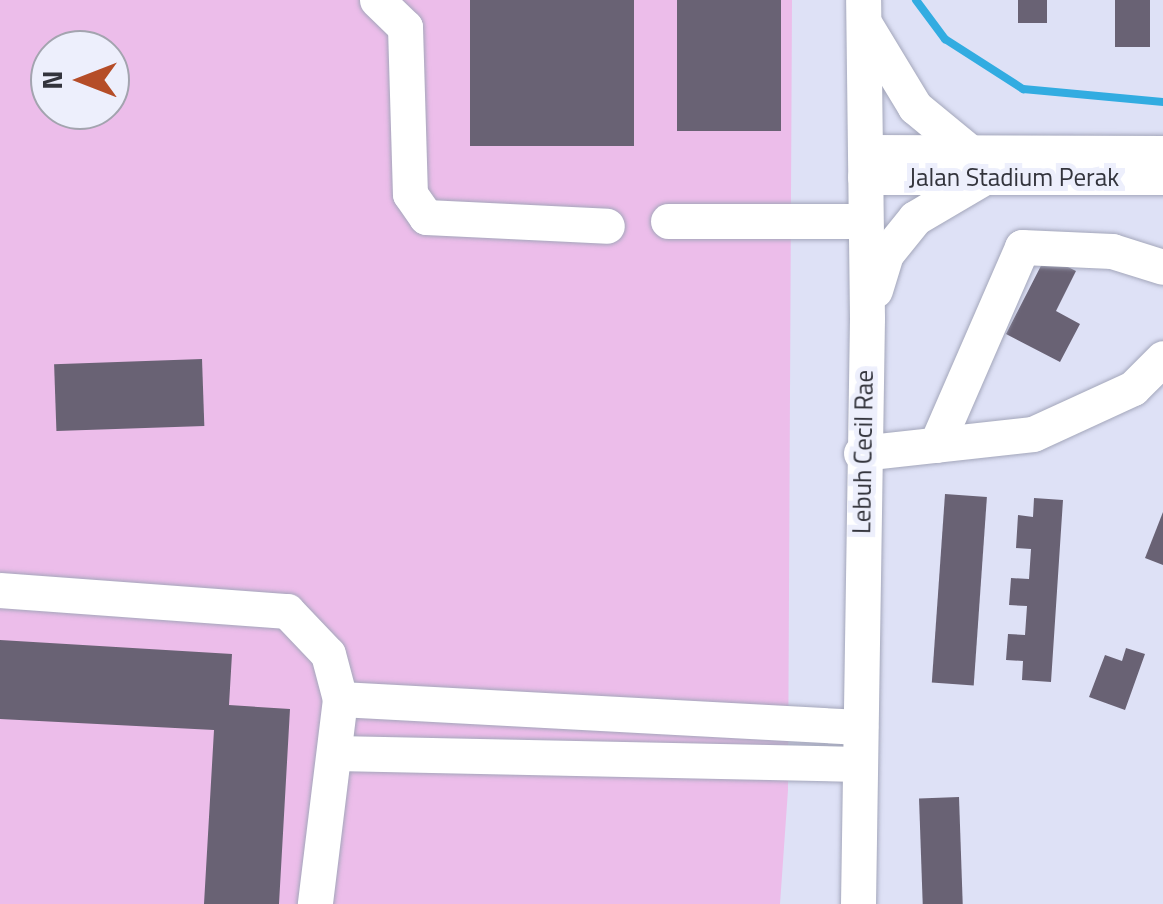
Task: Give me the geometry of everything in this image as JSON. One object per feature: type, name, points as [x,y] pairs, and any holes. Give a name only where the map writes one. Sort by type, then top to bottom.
[{"type":"street","points":[[377,0],[405,27],[410,194],[426,217],[606,226]]},
{"type":"street","points":[[853,9],[914,107],[978,165],[914,218],[886,254],[855,311]]},
{"type":"street","points":[[853,9],[848,221],[855,311]]},
{"type":"street","name":"Lebuh Cecil Rae","points":[[853,9],[864,164],[855,311],[850,726],[858,904]]},
{"type":"street","name":"Jalan Stadium Perak","points":[[978,165],[1163,152]]},
{"type":"street","points":[[848,221],[864,164]]},
{"type":"street","name":"Jalan Stadium Perak","points":[[864,164],[978,165],[1163,178]]},
{"type":"street","points":[[668,221],[848,221]]},
{"type":"street","points":[[936,445],[1022,247],[1112,252],[1163,267]]},
{"type":"street","name":"Lebuh Cecil Rae","points":[[850,726],[861,454],[855,311]]},
{"type":"street","points":[[861,454],[1033,434],[1134,388],[1163,358]]},
{"type":"street","points":[[0,590],[287,610],[328,654],[340,699],[335,753],[327,776],[315,904]]},
{"type":"street","points":[[340,699],[850,726]]},
{"type":"street","points":[[435,756],[438,704]]},
{"type":"street","points":[[335,753],[850,764]]},
{"type":"street","name":"Lebuh Cecil Rae","points":[[840,904],[850,764]]},
{"type":"shaded area","points":[[0,0],[792,0],[788,790],[780,904],[0,904]]},
{"type":"building","points":[[470,0],[634,0],[634,146],[470,146]]},
{"type":"building","points":[[677,0],[781,0],[781,131],[677,131]]},
{"type":"building","points":[[1018,0],[1047,0],[1047,23],[1018,23]]},
{"type":"building","points":[[1115,0],[1150,0],[1150,47],[1115,47]]},
{"type":"building","points":[[1046,256],[1076,271],[1056,311],[1080,324],[1060,362],[1006,334]]},
{"type":"building","points":[[202,359],[204,426],[56,431],[54,364]]},
{"type":"building","points":[[945,494],[987,497],[974,685],[932,683]]},
{"type":"building","points":[[1034,498],[1063,500],[1051,682],[1022,680],[1023,661],[1006,660],[1008,634],[1025,635],[1027,606],[1009,605],[1011,578],[1029,579],[1031,549],[1016,548],[1018,515],[1033,517]]},
{"type":"building","points":[[1163,512],[1163,565],[1145,558]]},
{"type":"building","points":[[0,640],[232,654],[229,705],[290,709],[279,904],[204,904],[214,730],[0,719]]},
{"type":"building","points":[[1126,648],[1145,654],[1125,710],[1089,697],[1105,655],[1122,661]]},
{"type":"building","points":[[959,797],[963,904],[923,904],[919,798]]},
{"type":"waterway","points":[[916,0],[945,39],[1023,89],[1163,102]]}]
